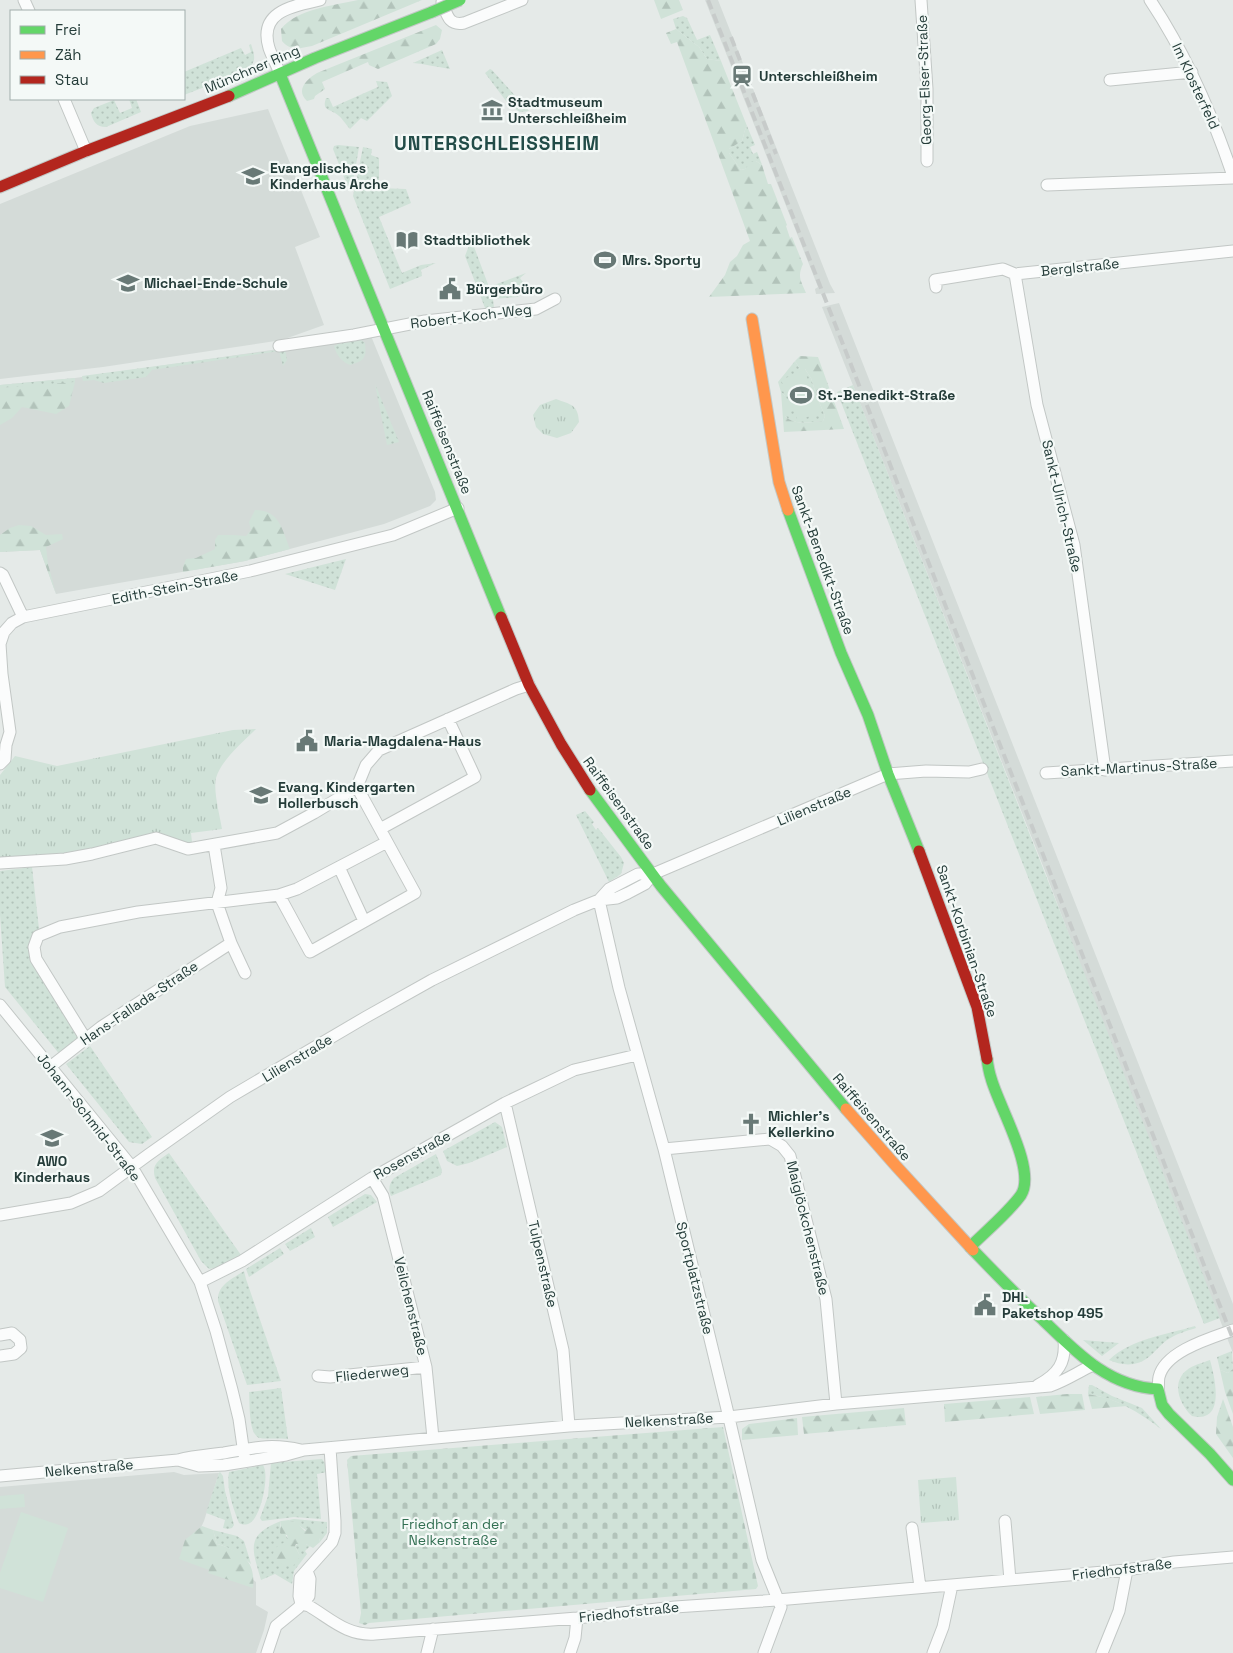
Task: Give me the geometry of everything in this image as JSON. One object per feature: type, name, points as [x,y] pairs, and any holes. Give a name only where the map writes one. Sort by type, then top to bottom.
[{"type":"street","points":[[280,74],[269,47],[266,31],[270,22],[281,12],[290,8],[320,0]]},
{"type":"street","points":[[441,0],[450,21],[457,25],[522,0]]},
{"type":"street","name":"Münchner Ring","points":[[0,187],[460,0]]},
{"type":"street","name":"Georg-Elser-Straße","points":[[921,0],[926,89],[927,161]]},
{"type":"street","name":"Im Klosterfeld","points":[[1047,185],[1233,177],[1218,134],[1192,72],[1168,27],[1150,0]]},
{"type":"street","points":[[1110,80],[1192,72]]},
{"type":"street","name":"Raiffeisenstraße","points":[[280,74],[378,330],[458,508],[529,685],[560,746],[606,813],[652,874],[825,1086],[914,1187],[1009,1288],[1064,1340],[1093,1364],[1128,1384],[1141,1388],[1158,1389]]},
{"type":"street","points":[[64,100],[86,151]]},
{"type":"street","name":"Berglstraße","points":[[936,287],[935,280],[1003,269],[1015,274],[1233,251]]},
{"type":"street","name":"Sankt-Ulrich-Straße","points":[[1015,274],[1037,406],[1074,545],[1105,770]]},
{"type":"street","name":"Robert-Koch-Weg","points":[[279,346],[425,321],[536,309],[555,299]]},
{"type":"street","name":"Sankt-Benedikt-Straße","points":[[752,319],[779,482],[793,526],[841,653],[868,715],[888,774]]},
{"type":"street","name":"Edith-Stein-Straße","points":[[0,764],[5,759],[3,747],[10,732],[0,644],[4,632],[12,623],[23,617],[250,572],[393,535],[458,508]]},
{"type":"street","points":[[0,573],[3,575],[23,617]]},
{"type":"street","points":[[0,863],[65,859],[156,838],[188,849],[276,833],[357,787],[366,765],[378,750],[529,685]]},
{"type":"street","points":[[380,829],[475,777],[448,719]]},
{"type":"street","name":"Sankt-Martinus-Straße","points":[[1046,773],[1233,761]]},
{"type":"street","name":"Lilienstraße","points":[[0,1215],[72,1203],[99,1191],[230,1098],[374,1013],[448,972],[574,910],[599,900],[617,898],[645,884],[652,874],[888,774],[926,771],[969,772],[982,769]]},
{"type":"street","name":"Sankt-Korbinian-Straße","points":[[888,774],[938,900],[977,1008],[991,1080],[1017,1144],[1023,1164],[1025,1178],[1022,1193],[1012,1206],[970,1247]]},
{"type":"street","points":[[279,894],[310,952],[415,893],[357,787]]},
{"type":"street","points":[[85,1038],[36,959],[34,947],[38,936],[68,925],[138,912],[279,894],[297,889],[387,842]]},
{"type":"street","points":[[214,845],[221,888],[217,903],[231,943],[245,974]]},
{"type":"street","points":[[339,867],[364,921]]},
{"type":"street","name":"Sportplatzstraße","points":[[599,900],[614,968],[664,1149],[762,1560],[781,1606],[764,1653]]},
{"type":"street","name":"Hans-Fallada-Straße","points":[[50,1067],[85,1038],[231,943]]},
{"type":"street","name":"Johann-Schmid-Straße","points":[[0,1005],[132,1167],[200,1282],[232,1390],[239,1419],[244,1455]]},
{"type":"street","name":"Rosenstraße","points":[[200,1282],[242,1261],[372,1178],[505,1104],[574,1070],[637,1055]]},
{"type":"street","name":"Tulpenstraße","points":[[505,1104],[564,1351],[569,1426]]},
{"type":"street","name":"Maiglöckchenstraße","points":[[664,1149],[770,1139],[782,1146],[790,1156],[826,1299],[836,1404]]},
{"type":"street","name":"Veilchenstraße","points":[[372,1178],[383,1196],[426,1367],[433,1438]]},
{"type":"street","points":[[1233,1330],[1194,1345],[1175,1355],[1164,1366],[1159,1376],[1158,1389],[1162,1405],[1169,1414],[1210,1454],[1233,1480]]},
{"type":"street","points":[[0,1335],[12,1333],[20,1340],[20,1348],[14,1354],[0,1356]]},
{"type":"street","points":[[1034,1387],[1050,1378],[1059,1367],[1065,1354],[1064,1340]]},
{"type":"street","name":"Nelkenstraße","points":[[0,1476],[178,1460],[199,1466],[224,1464],[244,1455],[286,1455],[304,1450],[433,1438],[569,1426],[729,1416],[836,1404],[1050,1386],[1064,1381],[1093,1364]]},
{"type":"street","name":"Fliederweg","points":[[318,1376],[330,1377],[426,1367]]},
{"type":"street","points":[[267,1653],[276,1626],[301,1604],[299,1596],[300,1578],[332,1542],[335,1533],[330,1448]]},
{"type":"street","points":[[1005,1521],[1010,1580]]},
{"type":"street","points":[[912,1528],[920,1587]]},
{"type":"street","name":"Friedhofstraße","points":[[301,1604],[311,1607],[352,1632],[363,1635],[1126,1570],[1174,1562],[1233,1557]]},
{"type":"street","points":[[1102,1653],[1119,1611],[1126,1570]]},
{"type":"street","points":[[933,1653],[943,1627],[952,1585]]},
{"type":"street","points":[[570,1653],[575,1638],[577,1618]]},
{"type":"street","points":[[428,1653],[433,1629]]},
{"type":"shaded area","points":[[705,0],[718,0],[835,293],[816,294],[815,289],[818,287]]},
{"type":"shaded area","name":"Michael-Ende-Schule","points":[[268,109],[320,237],[295,247],[324,325],[282,340],[103,367],[0,379],[0,204],[190,126]]},
{"type":"shaded area","points":[[839,303],[1233,1304],[1233,1353],[822,307]]},
{"type":"shaded area","points":[[371,336],[435,492],[436,500],[430,506],[384,524],[245,561],[56,594],[40,550],[0,552],[0,385],[75,378]]},
{"type":"shaded area","points":[[174,1472],[184,1475],[219,1473],[204,1521],[196,1538],[220,1553],[256,1582],[256,1605],[268,1612],[256,1653],[0,1653],[0,1487]]},
{"type":"green space","points":[[358,0],[422,0],[312,46],[292,48],[282,41],[281,29],[297,16],[316,9]]},
{"type":"green space","points":[[654,0],[679,0],[683,10],[661,19]]},
{"type":"green space","points":[[683,16],[687,18],[697,40],[710,35],[721,61],[707,59],[699,47],[676,29],[673,19]]},
{"type":"green space","points":[[436,25],[442,30],[440,39],[436,44],[378,69],[369,65],[368,62],[322,82],[325,89],[315,96],[314,99],[307,101],[304,97],[302,89],[304,85],[317,73]]},
{"type":"green space","points":[[676,29],[699,47],[707,59],[721,61],[747,126],[742,141],[729,149],[729,153],[741,170],[745,169],[751,162],[756,161],[762,165],[768,184],[771,184],[787,225],[790,238],[792,237],[803,264],[800,276],[806,293],[709,297],[725,275],[730,262],[737,256],[743,245],[750,241],[677,42],[671,44],[666,33]]},
{"type":"green space","points":[[251,44],[254,59],[246,71],[185,95],[185,72],[241,48],[245,55],[251,52],[249,45]]},
{"type":"green space","points":[[442,50],[450,69],[413,63]]},
{"type":"green space","points":[[490,69],[529,111],[520,112],[509,105],[485,73]]},
{"type":"green space","points":[[376,81],[387,82],[392,96],[367,121],[361,118],[350,129],[339,116],[325,107],[326,98],[329,98],[333,107],[378,87]]},
{"type":"green space","points":[[114,100],[120,113],[132,108],[129,100],[136,100],[141,112],[106,127],[97,125],[91,113],[94,108]]},
{"type":"green space","points":[[747,126],[755,145],[750,147],[753,154],[757,152],[762,165],[756,161],[741,170],[729,153],[729,149],[742,141]]},
{"type":"green space","points":[[334,146],[359,147],[352,189],[349,190],[333,149]]},
{"type":"green space","points":[[363,147],[372,149],[371,155],[379,158],[379,188],[406,189],[411,203],[379,217],[402,273],[421,265],[436,263],[421,270],[422,276],[390,289],[353,196]]},
{"type":"green space","points":[[470,243],[473,244],[489,287],[526,273],[520,278],[529,291],[517,297],[493,299],[494,308],[485,308],[465,256]]},
{"type":"green space","points":[[360,339],[365,343],[364,358],[350,365],[344,362],[334,346]]},
{"type":"green space","points":[[285,349],[287,360],[283,366],[279,351],[152,370],[146,377],[104,383],[94,380],[83,381],[82,376]]},
{"type":"green space","points":[[800,356],[818,357],[844,429],[784,432],[781,392],[785,396],[790,408],[785,416],[789,419],[798,422],[823,421],[825,416],[811,378],[805,369],[800,369],[795,361]]},
{"type":"green space","name":"St.-Benedikt-Straße","points":[[795,361],[800,369],[805,369],[811,378],[825,416],[823,421],[798,422],[785,416],[785,396],[781,392],[778,382]]},
{"type":"green space","name":"St.-Benedikt-Straße","points":[[804,370],[821,411],[798,421],[781,380]]},
{"type":"green space","points":[[75,378],[75,382],[65,384],[0,388],[0,385]]},
{"type":"green space","points":[[75,382],[69,406],[56,414],[22,407],[12,418],[0,425],[0,388]]},
{"type":"green space","points":[[375,384],[399,442],[387,445]]},
{"type":"green space","points":[[853,385],[1220,1318],[1204,1324],[837,392]]},
{"type":"green space","points":[[556,399],[575,408],[579,422],[571,433],[557,438],[543,434],[536,427],[533,415],[540,405]]},
{"type":"green space","points":[[255,510],[270,513],[275,517],[282,528],[290,549],[245,561],[183,572],[186,559],[196,558],[215,549],[215,540],[218,535],[246,536],[251,530],[249,522]]},
{"type":"green space","points":[[19,525],[31,526],[46,535],[62,534],[63,539],[46,547],[48,564],[56,594],[40,550],[0,552],[0,535],[10,528]]},
{"type":"green space","points":[[346,559],[335,590],[285,574]]},
{"type":"green space","points":[[256,729],[223,764],[216,778],[216,796],[222,829],[191,833],[192,842],[180,841],[161,835],[67,853],[0,858],[0,775],[15,756],[57,766],[233,730]]},
{"type":"green space","points":[[585,811],[594,822],[592,824],[596,830],[598,828],[624,863],[621,874],[609,882],[576,815]]},
{"type":"green space","points":[[32,867],[39,929],[30,946],[81,1038],[61,1056],[5,987],[0,915],[0,871]]},
{"type":"green space","points":[[90,1046],[152,1137],[142,1144],[129,1142],[66,1064]]},
{"type":"green space","points":[[495,1122],[502,1127],[507,1147],[457,1166],[447,1161],[443,1151]]},
{"type":"green space","points":[[169,1153],[241,1255],[225,1266],[209,1269],[201,1261],[155,1178],[155,1166],[159,1160]]},
{"type":"green space","points":[[436,1154],[442,1170],[441,1175],[391,1196],[389,1187],[394,1178]]},
{"type":"green space","points":[[365,1194],[371,1195],[377,1202],[333,1227],[328,1217]]},
{"type":"green space","points":[[311,1228],[315,1237],[290,1251],[285,1244]]},
{"type":"green space","points":[[280,1248],[284,1254],[249,1277],[246,1269]]},
{"type":"green space","points":[[244,1271],[281,1381],[247,1385],[218,1301],[218,1295],[223,1287]]},
{"type":"green space","points":[[1195,1326],[1196,1328],[1177,1334],[1167,1340],[1145,1360],[1135,1364],[1125,1364],[1109,1360],[1139,1342]]},
{"type":"green space","points":[[1083,1340],[1119,1343],[1102,1356]]},
{"type":"green space","points":[[1232,1351],[1233,1369],[1228,1373],[1220,1370],[1217,1357]]},
{"type":"green space","points":[[1210,1360],[1216,1398],[1214,1407],[1210,1413],[1203,1417],[1192,1416],[1180,1399],[1179,1381],[1189,1368]]},
{"type":"green space","points":[[1233,1369],[1233,1414],[1220,1370],[1228,1373]]},
{"type":"green space","points":[[1089,1385],[1142,1408],[1161,1429],[1118,1402],[1088,1394]]},
{"type":"green space","points":[[281,1388],[288,1439],[259,1438],[255,1435],[251,1424],[249,1392]]},
{"type":"green space","points":[[1082,1394],[1085,1410],[1040,1414],[1036,1397]]},
{"type":"green space","points":[[1088,1394],[1107,1398],[1127,1406],[1092,1409]]},
{"type":"green space","points":[[1030,1397],[1034,1414],[945,1422],[944,1404]]},
{"type":"green space","points":[[1223,1399],[1233,1427],[1233,1458],[1216,1434],[1217,1417]]},
{"type":"green space","points":[[904,1408],[906,1425],[804,1434],[802,1417]]},
{"type":"green space","points":[[797,1418],[798,1435],[742,1440],[742,1429],[749,1424]]},
{"type":"green space","name":"Friedhof an der Nelkenstraße","points":[[723,1427],[758,1586],[756,1589],[369,1623],[365,1625],[359,1623],[361,1613],[347,1460],[351,1456]]},
{"type":"green space","points":[[322,1459],[327,1472],[317,1474],[321,1519],[294,1517],[262,1521],[260,1518],[268,1496],[271,1463]]},
{"type":"green space","points":[[263,1465],[265,1470],[265,1486],[258,1513],[250,1523],[240,1524],[228,1485],[229,1472]]},
{"type":"green space","points":[[220,1472],[223,1476],[234,1525],[228,1529],[223,1528],[225,1520],[206,1513]]},
{"type":"green space","points":[[956,1477],[959,1520],[921,1523],[918,1480]]},
{"type":"green space","points":[[24,1494],[25,1507],[0,1509],[0,1496]]},
{"type":"green space","points":[[21,1512],[68,1528],[43,1602],[0,1588],[0,1573]]},
{"type":"green space","points":[[289,1520],[327,1522],[327,1533],[320,1542],[319,1538]]},
{"type":"green space","points":[[289,1520],[298,1524],[305,1531],[312,1524],[319,1525],[321,1530],[320,1542],[313,1548],[306,1544],[296,1544],[295,1546],[300,1556],[294,1566],[281,1564],[273,1554],[275,1548],[288,1540],[287,1535],[280,1533],[281,1521]]},
{"type":"green space","points":[[281,1521],[280,1527],[300,1556],[295,1546],[298,1543],[310,1546],[305,1551],[307,1554],[294,1571],[292,1584],[275,1574],[261,1580],[255,1560],[254,1544],[256,1538],[269,1526]]},
{"type":"green space","points":[[202,1526],[213,1530],[217,1544],[234,1550],[246,1558],[252,1571],[253,1588],[208,1573],[209,1570],[179,1559],[185,1540]]},
{"type":"green space","points":[[213,1530],[237,1536],[244,1541],[251,1564],[227,1547],[217,1544]]},
{"type":"railway","points":[[708,0],[1233,1339]]},
{"type":"railway","points":[[731,37],[776,154]]},
{"type":"traffic: fast","points":[[432,12],[460,0]]},
{"type":"traffic: fast","points":[[229,96],[315,58],[432,12]]},
{"type":"traffic: fast","points":[[280,74],[501,617]]},
{"type":"traffic: fast","points":[[788,510],[841,653],[868,715],[888,774],[919,851]]},
{"type":"traffic: fast","points":[[590,790],[661,886],[846,1109]]},
{"type":"traffic: fast","points":[[970,1247],[1016,1202],[1025,1184],[1024,1170],[1015,1137],[995,1090],[987,1059]]},
{"type":"traffic: fast","points":[[973,1250],[1016,1295],[1094,1366],[1124,1382],[1140,1387],[1158,1389],[1162,1405],[1169,1414],[1210,1454],[1233,1480]]},
{"type":"traffic: slow","points":[[752,319],[779,482],[788,510]]},
{"type":"traffic: slow","points":[[846,1109],[973,1250]]},
{"type":"traffic: jam","points":[[0,187],[86,151],[229,96]]},
{"type":"traffic: jam","points":[[501,617],[529,685],[561,744],[590,790]]},
{"type":"traffic: jam","points":[[919,851],[977,1007],[987,1059]]},
{"type":"place","name":"Unterschleißheim","points":[[742,76]]},
{"type":"place","name":"Stadtmuseum Unterschleißheim","points":[[492,110]]},
{"type":"place","name":"Evangelisches Kinderhaus Arche","points":[[253,176]]},
{"type":"place","name":"Stadtbibliothek","points":[[407,240]]},
{"type":"place","name":"Mrs. Sporty","points":[[605,260]]},
{"type":"place","name":"Michael-Ende-Schule","points":[[128,283]]},
{"type":"place","name":"Bürgerbüro","points":[[450,289]]},
{"type":"place","name":"St.-Benedikt-Straße","points":[[801,395]]},
{"type":"place","name":"Maria-Magdalena-Haus","points":[[307,741]]},
{"type":"place","name":"Evang. Kindergarten Hollerbusch","points":[[261,795]]},
{"type":"place","name":"Michler's Kellerkino","points":[[751,1124]]},
{"type":"place","name":"AWO Kinderhaus","points":[[52,1138]]},
{"type":"place","name":"DHL Paketshop 495","points":[[985,1305]]},
{"type":"district","name":"UNTERSCHLEISSHEIM","points":[[497,143]]}]
